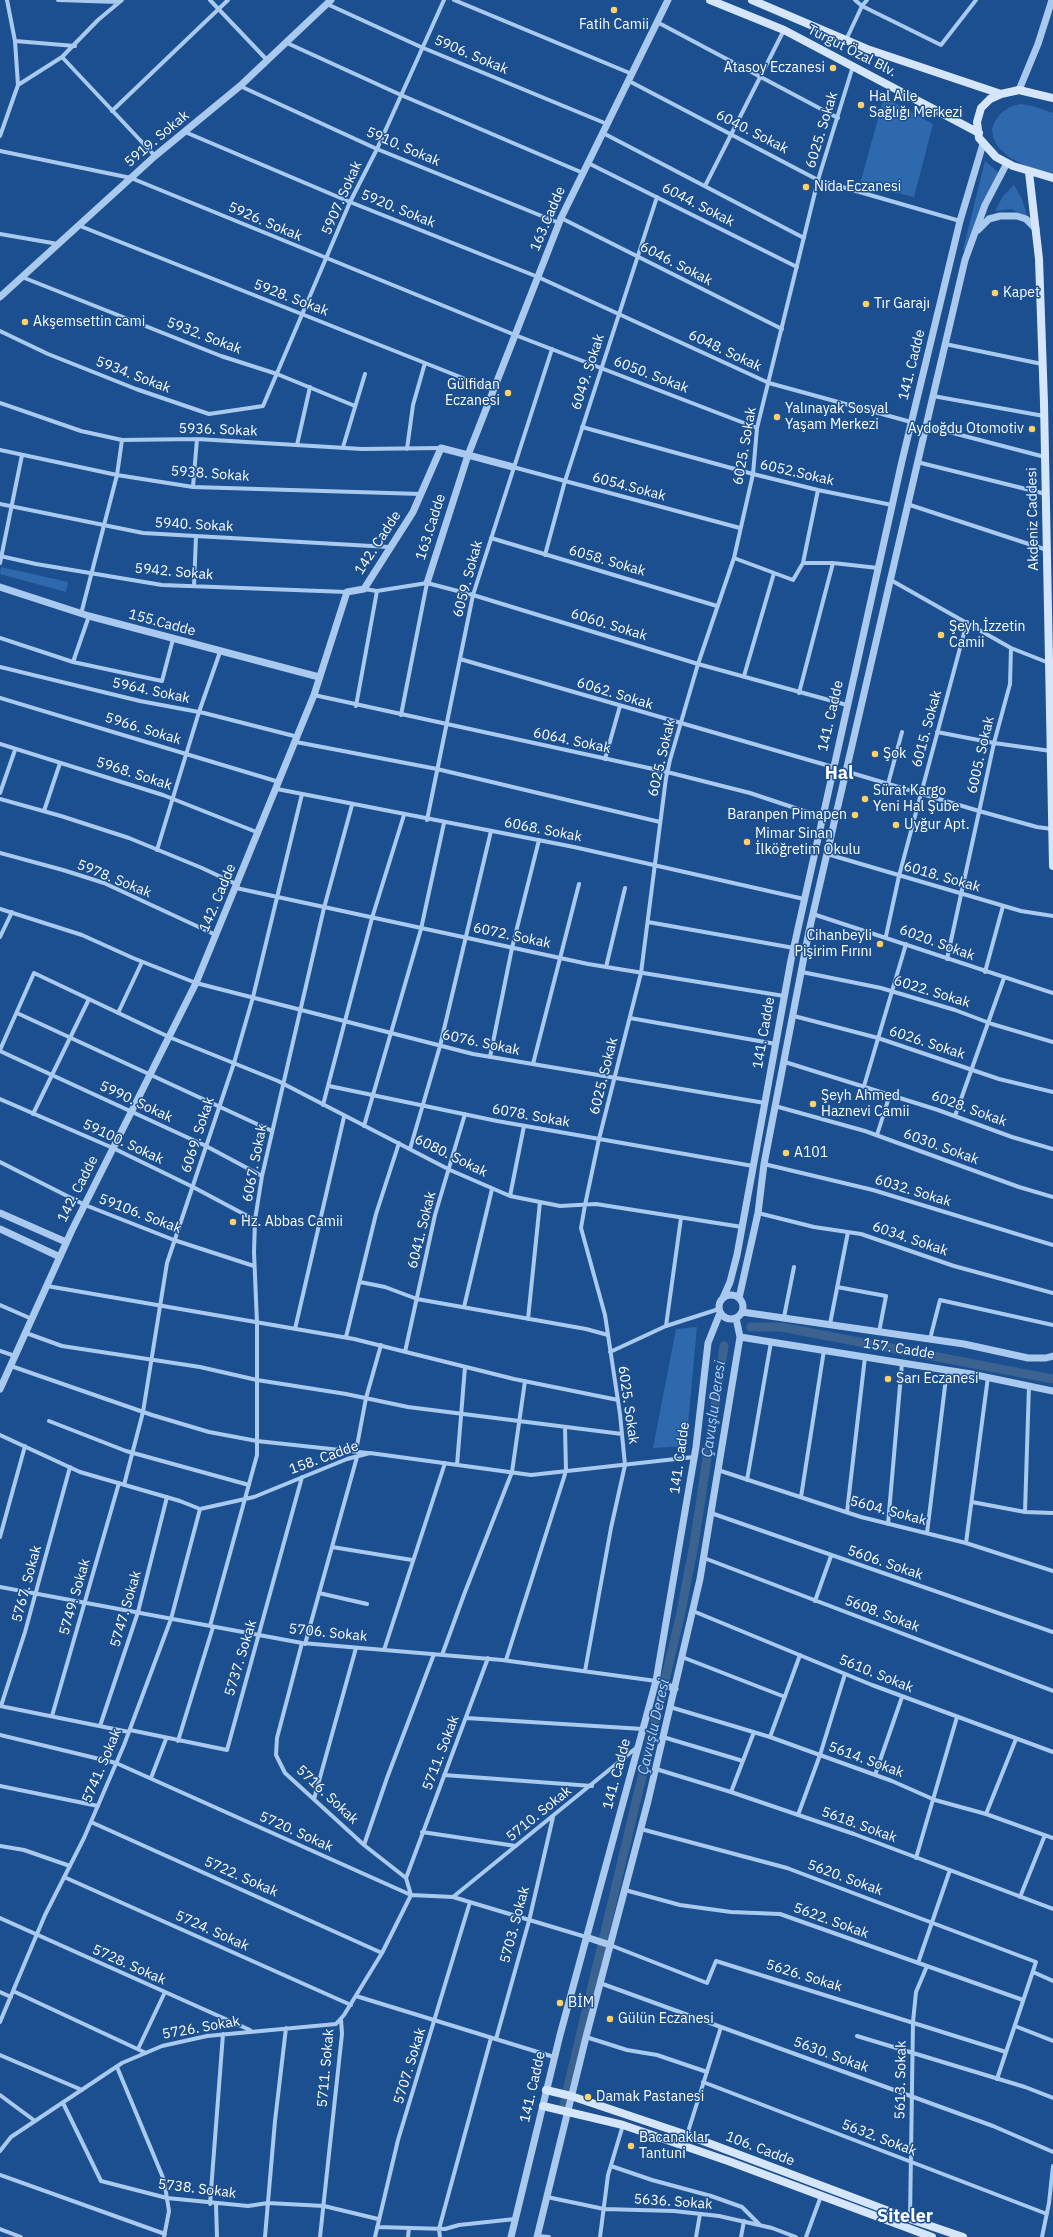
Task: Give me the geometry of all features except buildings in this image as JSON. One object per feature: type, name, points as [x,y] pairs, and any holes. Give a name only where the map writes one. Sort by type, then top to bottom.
[{"type":"main road","name":"Turgut Özal Blv.","points":[[710,0],[784,30],[979,133]]},
{"type":"main road","name":"Turgut Özal Blv.","points":[[752,0],[867,49],[1001,94]]},
{"type":"main road","points":[[1053,98],[1019,90],[1001,94],[990,99],[982,108],[977,122],[983,144],[996,157],[1029,172],[1053,178]]},
{"type":"main road","name":"Akdeniz Caddesi","points":[[1029,172],[1036,229],[1043,364],[1053,866]]},
{"type":"main road","name":"106. Cadde","points":[[551,2090],[687,2135],[910,2220],[964,2237]]},
{"type":"main road","name":"106. Cadde","points":[[546,2107],[623,2125],[728,2161],[821,2196],[914,2234],[932,2237]]},
{"type":"street","points":[[0,136],[18,85],[15,41],[7,0]]},
{"type":"street","points":[[58,0],[121,1]]},
{"type":"street","points":[[210,0],[268,60]]},
{"type":"street","points":[[112,111],[228,0]]},
{"type":"street","name":"5907. Sokak","points":[[263,406],[304,314],[350,202],[377,149],[421,47],[444,0]]},
{"type":"street","name":"6040. Sokak","points":[[454,0],[630,78],[818,180],[960,221]]},
{"type":"street","name":"163.Cadde","points":[[427,583],[468,455],[560,220],[668,0]]},
{"type":"street","points":[[855,0],[862,6],[941,45],[976,0]]},
{"type":"street","points":[[845,40],[862,6],[867,0]]},
{"type":"street","points":[[1019,90],[1038,44],[1052,0]]},
{"type":"street","points":[[18,85],[62,57],[75,46],[98,20],[121,1]]},
{"type":"street","name":"5906. Sokak","points":[[329,2],[421,47],[607,124]]},
{"type":"street","name":"5919. Sokak","points":[[0,297],[80,226],[155,156],[240,86],[329,2]]},
{"type":"street","points":[[657,22],[838,118]]},
{"type":"street","points":[[705,186],[784,30]]},
{"type":"street","points":[[15,41],[75,46]]},
{"type":"street","points":[[287,43],[401,95],[583,173]]},
{"type":"street","points":[[62,57],[155,156]]},
{"type":"street","name":"6025. Sokak","points":[[585,1671],[611,1528],[625,1465],[618,1400],[605,1315],[581,1228],[599,1139],[641,973],[667,772],[698,664],[734,558],[753,474],[758,428],[818,180],[854,66]]},
{"type":"street","name":"5910. Sokak","points":[[240,86],[377,149],[560,220]]},
{"type":"street","name":"5920. Sokak","points":[[185,132],[350,202],[538,277]]},
{"type":"street","points":[[603,133],[804,238]]},
{"type":"street","name":"141. Cadde","points":[[723,1298],[730,1282],[742,1227],[784,996],[804,899],[892,505],[960,221],[983,144]]},
{"type":"street","name":"5926. Sokak","points":[[0,151],[131,178],[327,260],[515,335]]},
{"type":"street","name":"6044. Sokak","points":[[588,163],[797,267]]},
{"type":"street","name":"141. Cadde","points":[[739,1298],[758,1213],[764,1164],[813,914],[932,396],[965,260],[985,205],[1007,163]]},
{"type":"street","name":"6049. Sokak","points":[[545,555],[565,481],[600,368],[657,197]]},
{"type":"street","points":[[975,235],[989,219],[1000,216],[1017,216],[1026,219],[1036,229]]},
{"type":"street","name":"6046. Sokak","points":[[560,220],[782,329]]},
{"type":"street","name":"5928. Sokak","points":[[80,226],[493,390]]},
{"type":"street","points":[[0,234],[58,244]]},
{"type":"street","points":[[951,259],[965,260]]},
{"type":"street","name":"5932. Sokak","points":[[22,277],[220,356],[277,374],[355,406]]},
{"type":"street","name":"6048. Sokak","points":[[538,277],[769,383],[911,422]]},
{"type":"street","name":"5934. Sokak","points":[[0,331],[48,354],[129,386],[208,414],[263,406]]},
{"type":"street","name":"6050. Sokak","points":[[515,335],[758,428]]},
{"type":"street","points":[[945,344],[1043,364]]},
{"type":"street","name":"6059. Sokak","points":[[427,820],[473,595],[512,467],[552,349]]},
{"type":"street","points":[[407,449],[413,405],[425,363]]},
{"type":"street","points":[[343,447],[365,374]]},
{"type":"street","points":[[297,445],[310,387]]},
{"type":"street","points":[[932,396],[1044,416]]},
{"type":"street","name":"5936. Sokak","points":[[0,402],[81,431],[122,440],[197,439],[343,447],[407,449],[441,448]]},
{"type":"street","points":[[925,426],[1045,457]]},
{"type":"street","name":"6052.Sokak","points":[[582,427],[753,474],[818,490],[892,505]]},
{"type":"street","points":[[192,487],[197,439]]},
{"type":"street","points":[[81,614],[117,474],[122,440]]},
{"type":"street","points":[[441,448],[512,467]]},
{"type":"street","name":"142. Cadde","points":[[1,1384],[11,1366],[66,1242],[196,983],[297,740],[314,695],[347,592],[364,589],[413,512],[441,448]]},
{"type":"street","name":"5938. Sokak","points":[[0,450],[117,474],[192,487],[421,494]]},
{"type":"street","points":[[0,563],[22,455]]},
{"type":"street","points":[[917,462],[1046,494]]},
{"type":"street","name":"6054.Sokak","points":[[512,467],[740,528]]},
{"type":"street","points":[[734,558],[793,580],[803,564],[818,490]]},
{"type":"street","name":"5940. Sokak","points":[[0,504],[143,533],[389,548]]},
{"type":"street","points":[[907,504],[1047,550]]},
{"type":"street","points":[[194,586],[196,536]]},
{"type":"street","name":"6058. Sokak","points":[[491,538],[717,606]]},
{"type":"street","name":"5942. Sokak","points":[[1,556],[162,585],[347,592]]},
{"type":"street","points":[[803,564],[833,562],[878,568]]},
{"type":"street","points":[[799,693],[833,562]]},
{"type":"street","points":[[744,676],[774,573]]},
{"type":"street","points":[[890,579],[968,622],[1011,648],[1049,664]]},
{"type":"street","points":[[401,716],[427,583]]},
{"type":"street","name":"6060. Sokak","points":[[364,589],[377,591],[427,583],[473,595],[698,664],[847,705]]},
{"type":"street","name":"155.Cadde","points":[[0,587],[81,614],[319,677]]},
{"type":"street","points":[[356,706],[377,591]]},
{"type":"street","points":[[73,662],[89,616]]},
{"type":"street","name":"6015. Sokak","points":[[886,936],[899,876],[968,622]]},
{"type":"street","points":[[0,638],[73,662],[162,681],[173,639]]},
{"type":"street","name":"6005. Sokak","points":[[947,959],[994,743],[1010,684],[1011,648]]},
{"type":"street","points":[[157,850],[174,799],[199,712],[220,652]]},
{"type":"street","name":"6062. Sokak","points":[[460,659],[680,724],[833,767]]},
{"type":"street","name":"5964. Sokak","points":[[0,667],[132,699],[199,712],[297,740],[437,770],[660,822]]},
{"type":"street","name":"6064. Sokak","points":[[314,695],[401,716],[667,772],[750,793],[822,817]]},
{"type":"street","name":"5966. Sokak","points":[[0,698],[187,754],[278,786]]},
{"type":"street","points":[[847,705],[860,708]]},
{"type":"street","points":[[605,759],[620,706]]},
{"type":"street","points":[[888,784],[902,732]]},
{"type":"street","points":[[937,732],[994,743],[1051,751]]},
{"type":"street","name":"5968. Sokak","points":[[0,744],[15,750],[174,799],[259,833]]},
{"type":"street","points":[[0,794],[15,750]]},
{"type":"street","points":[[44,811],[60,763]]},
{"type":"street","points":[[846,771],[979,811],[1037,827],[1052,829]]},
{"type":"street","name":"6068. Sokak","points":[[278,786],[302,794],[352,805],[539,840],[804,899]]},
{"type":"street","name":"6069. Sokak","points":[[124,1485],[143,1412],[150,1360],[167,1263],[234,1063],[253,997],[302,794]]},
{"type":"street","name":"6072. Sokak","points":[[0,799],[44,811],[157,850],[237,886],[278,897],[560,958],[641,973],[784,996]]},
{"type":"street","name":"6067. Sokak","points":[[178,1741],[212,1626],[257,1455],[257,1323],[254,1266],[255,1220],[262,1176],[282,1084],[324,908],[352,805]]},
{"type":"street","points":[[323,1106],[372,918],[404,815]]},
{"type":"street","points":[[364,1126],[421,929],[444,823]]},
{"type":"street","points":[[410,1149],[440,1046],[491,831]]},
{"type":"street","points":[[490,1057],[512,948],[539,840]]},
{"type":"street","name":"5978. Sokak","points":[[0,853],[104,883],[216,935]]},
{"type":"street","name":"6018. Sokak","points":[[827,854],[1004,906],[1053,916]]},
{"type":"street","points":[[533,1064],[579,884]]},
{"type":"street","points":[[606,967],[625,888]]},
{"type":"street","points":[[984,972],[1004,906]]},
{"type":"street","name":"6076. Sokak","points":[[0,909],[82,935],[142,962],[196,983],[345,1022],[490,1057],[765,1103]]},
{"type":"street","points":[[0,937],[12,912]]},
{"type":"street","name":"6020. Sokak","points":[[813,914],[886,936],[984,972],[1053,993]]},
{"type":"street","points":[[648,922],[794,948]]},
{"type":"street","points":[[864,1086],[906,944]]},
{"type":"street","points":[[118,1013],[142,962]]},
{"type":"street","points":[[789,970],[802,972]]},
{"type":"street","name":"6022. Sokak","points":[[802,972],[891,991],[956,1010],[988,1023],[1053,1042]]},
{"type":"street","name":"6080. Sokak","points":[[17,1013],[34,973],[169,1037],[282,1084],[450,1170],[510,1196],[560,1206],[596,1204],[742,1227]]},
{"type":"street","points":[[954,1116],[1004,978]]},
{"type":"street","points":[[784,996],[797,998]]},
{"type":"street","points":[[33,1114],[72,1037],[89,999]]},
{"type":"street","points":[[0,1051],[17,1013],[151,1074],[219,1108],[272,1131]]},
{"type":"street","name":"6026. Sokak","points":[[794,1016],[878,1038],[999,1079],[1053,1092]]},
{"type":"street","points":[[630,1018],[776,1044]]},
{"type":"street","name":"5990. Sokak","points":[[0,1051],[206,1146],[262,1176]]},
{"type":"street","name":"6028. Sokak","points":[[785,1062],[890,1094],[1053,1149]]},
{"type":"street","name":"6078. Sokak","points":[[329,1086],[524,1126],[753,1166]]},
{"type":"street","points":[[877,1135],[890,1094]]},
{"type":"street","name":"59100. Sokak","points":[[0,1099],[113,1148],[193,1187],[255,1220]]},
{"type":"street","name":"6030. Sokak","points":[[775,1106],[877,1135],[1019,1187],[1053,1197]]},
{"type":"street","name":"6041. Sokak","points":[[405,1352],[435,1215],[450,1170],[465,1114]]},
{"type":"street","points":[[295,1329],[344,1116]]},
{"type":"street","points":[[510,1196],[524,1126]]},
{"type":"street","points":[[346,1338],[376,1214],[399,1143]]},
{"type":"street","name":"59106. Sokak","points":[[0,1162],[85,1205],[174,1240],[254,1266]]},
{"type":"street","name":"6032. Sokak","points":[[764,1164],[880,1192],[1053,1245]]},
{"type":"street","points":[[464,1308],[492,1189]]},
{"type":"street","points":[[528,1319],[540,1202]]},
{"type":"street","points":[[0,1213],[66,1242]]},
{"type":"street","name":"6034. Sokak","points":[[758,1213],[814,1227],[860,1234],[954,1266],[1053,1293]]},
{"type":"street","points":[[666,1326],[681,1218]]},
{"type":"street","points":[[0,1230],[60,1257]]},
{"type":"street","points":[[830,1324],[848,1232]]},
{"type":"street","points":[[784,1317],[794,1267]]},
{"type":"street","points":[[360,1282],[385,1287],[417,1299],[586,1329],[608,1335]]},
{"type":"street","points":[[47,1286],[159,1307],[346,1338],[525,1382],[618,1400]]},
{"type":"street","points":[[837,1286],[886,1296],[879,1332]]},
{"type":"street","points":[[731,1295],[739,1298],[743,1304],[742,1312],[736,1318],[726,1318],[720,1311],[723,1298],[731,1295]]},
{"type":"street","points":[[930,1340],[940,1300],[1053,1325]]},
{"type":"street","points":[[0,1305],[32,1319]]},
{"type":"street","points":[[610,1352],[666,1326],[720,1311]]},
{"type":"street","name":"141. Cadde","points":[[511,2237],[551,2090],[554,2057],[656,1681],[694,1457],[708,1343],[720,1311]]},
{"type":"street","name":"157. Cadde","points":[[742,1312],[964,1344],[1028,1358],[1053,1356]]},
{"type":"street","points":[[549,2237],[538,2236],[571,2096],[656,1770],[704,1558],[740,1337],[736,1318]]},
{"type":"street","points":[[26,1333],[62,1346],[200,1367],[257,1380],[462,1415],[622,1434]]},
{"type":"street","name":"157. Cadde","points":[[740,1337],[988,1377],[1053,1391]]},
{"type":"street","points":[[747,1480],[771,1342]]},
{"type":"street","points":[[356,1451],[366,1398],[381,1346]]},
{"type":"street","points":[[801,1497],[824,1350]]},
{"type":"street","points":[[0,1352],[15,1356]]},
{"type":"street","points":[[847,1512],[865,1357]]},
{"type":"street","points":[[888,1524],[902,1363]]},
{"type":"street","points":[[11,1366],[143,1412],[209,1432],[257,1441],[370,1453]]},
{"type":"street","points":[[457,1465],[465,1367]]},
{"type":"street","points":[[927,1533],[947,1370]]},
{"type":"street","points":[[966,1543],[988,1377]]},
{"type":"street","points":[[442,1655],[512,1472],[525,1382]]},
{"type":"street","points":[[1025,1512],[1029,1385]]},
{"type":"street","points":[[49,1421],[133,1453],[249,1485]]},
{"type":"street","points":[[506,1660],[528,1598],[566,1471],[565,1427]]},
{"type":"street","points":[[0,1435],[70,1467],[124,1485],[167,1497],[200,1509]]},
{"type":"street","points":[[0,1537],[25,1446]]},
{"type":"street","name":"158. Cadde","points":[[200,1509],[245,1499],[370,1453],[531,1475],[694,1457]]},
{"type":"street","name":"5716. Sokak","points":[[357,1457],[277,1738],[276,1755],[285,1772],[364,1845],[406,1878]]},
{"type":"street","points":[[384,1650],[412,1560],[445,1463]]},
{"type":"street","name":"5767. Sokak","points":[[1,1706],[36,1593],[70,1467]]},
{"type":"street","name":"5604. Sokak","points":[[718,1470],[847,1512],[888,1524],[966,1543],[1053,1571]]},
{"type":"street","name":"5737. Sokak","points":[[1,1706],[227,1750],[260,1635],[302,1477]]},
{"type":"street","name":"5749. Sokak","points":[[52,1716],[119,1483]]},
{"type":"street","name":"5747. Sokak","points":[[100,1726],[138,1612],[167,1497]]},
{"type":"street","points":[[972,1502],[1025,1512],[1053,1514]]},
{"type":"street","name":"5741. Sokak","points":[[0,2022],[36,1936],[91,1822],[129,1731],[171,1619],[200,1509]]},
{"type":"street","name":"5606. Sokak","points":[[711,1513],[1053,1632]]},
{"type":"street","points":[[332,1547],[412,1560]]},
{"type":"street","points":[[815,1601],[831,1556]]},
{"type":"street","name":"5608. Sokak","points":[[704,1558],[1053,1691]]},
{"type":"street","name":"5706. Sokak","points":[[0,1587],[304,1644],[488,1658],[656,1681]]},
{"type":"street","points":[[319,1593],[367,1604]]},
{"type":"street","name":"5610. Sokak","points":[[693,1611],[902,1697],[1053,1752]]},
{"type":"street","points":[[314,1799],[356,1648]]},
{"type":"street","points":[[364,1845],[387,1778],[434,1654]]},
{"type":"street","points":[[770,1737],[800,1655]]},
{"type":"street","points":[[682,1657],[785,1696]]},
{"type":"street","name":"5711. Sokak","points":[[406,1878],[488,1658]]},
{"type":"street","points":[[798,1815],[820,1755],[845,1674]]},
{"type":"street","points":[[656,1681],[674,1689]]},
{"type":"street","points":[[875,1774],[902,1697]]},
{"type":"street","name":"5614. Sokak","points":[[670,1707],[770,1737],[875,1774],[935,1800],[986,1814],[1053,1838]]},
{"type":"street","points":[[466,1718],[643,1729]]},
{"type":"street","points":[[916,1858],[935,1800],[957,1718]]},
{"type":"street","points":[[731,1792],[754,1732]]},
{"type":"street","name":"5720. Sokak","points":[[0,1735],[116,1763],[411,1895],[453,1897],[586,1937]]},
{"type":"street","points":[[663,1737],[743,1761]]},
{"type":"street","points":[[151,1778],[166,1739]]},
{"type":"street","points":[[986,1814],[1016,1739]]},
{"type":"street","name":"5710. Sokak","points":[[453,1897],[592,1786],[638,1747]]},
{"type":"street","name":"5618. Sokak","points":[[656,1770],[731,1792],[798,1815],[1053,1909]]},
{"type":"street","points":[[444,1775],[592,1786]]},
{"type":"street","points":[[0,1786],[98,1806]]},
{"type":"street","name":"5703. Sokak","points":[[439,2228],[529,1921],[554,1816]]},
{"type":"street","name":"5722. Sokak","points":[[91,1822],[382,1953]]},
{"type":"street","name":"5620. Sokak","points":[[641,1829],[787,1868],[1036,1962],[1033,1972]]},
{"type":"street","points":[[422,1832],[516,1846]]},
{"type":"street","points":[[1020,1897],[1045,1835]]},
{"type":"street","points":[[0,1846],[24,1850],[70,1866]]},
{"type":"street","points":[[918,1964],[931,1922],[950,1870]]},
{"type":"street","name":"5724. Sokak","points":[[64,1877],[350,2005]]},
{"type":"street","points":[[406,1878],[411,1895]]},
{"type":"street","name":"5622. Sokak","points":[[625,1890],[680,1905],[731,1912],[780,1914],[1023,2000]]},
{"type":"street","name":"5711. Sokak","points":[[320,2237],[342,2034],[341,2019],[382,1953],[411,1895]]},
{"type":"street","name":"5707. Sokak","points":[[376,2237],[378,2219],[398,2140],[470,1902]]},
{"type":"street","name":"5728. Sokak","points":[[0,1918],[36,1936],[251,2030]]},
{"type":"street","points":[[586,1937],[610,1945]]},
{"type":"street","name":"5626. Sokak","points":[[610,1945],[707,1982],[716,1961],[1006,2052]]},
{"type":"street","name":"5613. Sokak","points":[[910,2220],[913,2022],[916,1992],[927,1966]]},
{"type":"street","points":[[997,2079],[1033,1972],[1053,1980]]},
{"type":"street","name":"5630. Sokak","points":[[600,1983],[993,2126],[1053,2152]]},
{"type":"street","points":[[13,1991],[146,2053]]},
{"type":"street","points":[[0,1992],[11,1997]]},
{"type":"street","points":[[138,2050],[165,1992]]},
{"type":"street","points":[[356,1996],[554,2057]]},
{"type":"street","name":"5726. Sokak","points":[[0,2151],[12,2137],[117,2067],[162,2046],[251,2030],[336,2024],[341,2019]]},
{"type":"street","points":[[1015,2026],[1053,2041]]},
{"type":"street","points":[[687,2135],[721,2027]]},
{"type":"street","points":[[265,2237],[286,2028]]},
{"type":"street","points":[[210,2204],[223,2034]]},
{"type":"street","points":[[857,2036],[1025,2087],[1053,2098]]},
{"type":"street","points":[[586,2037],[627,2050],[657,2055],[707,2072]]},
{"type":"street","points":[[0,2055],[82,2090]]},
{"type":"street","points":[[0,2175],[164,2235],[169,2211],[164,2180],[117,2067]]},
{"type":"street","name":"5632. Sokak","points":[[703,2082],[1047,2214]]},
{"type":"street","points":[[0,2095],[35,2121]]},
{"type":"street","name":"5738. Sokak","points":[[63,2102],[100,2181],[167,2198],[210,2204],[248,2206],[268,2203],[324,2206],[378,2219]]},
{"type":"street","points":[[600,2237],[611,2166],[623,2125]]},
{"type":"street","points":[[611,2166],[711,2196],[742,2208],[760,2226]]},
{"type":"street","points":[[1042,2237],[1047,2214],[1053,2166]]},
{"type":"street","points":[[806,2237],[821,2196]]},
{"type":"street","name":"5636. Sokak","points":[[547,2198],[604,2209],[700,2214],[744,2221],[796,2237]]},
{"type":"street","points":[[216,2204],[217,2237]]},
{"type":"street","points":[[696,2237],[700,2214]]},
{"type":"street","points":[[377,2227],[439,2228],[515,2219]]},
{"type":"street","points":[[741,2237],[744,2221]]},
{"type":"street","points":[[408,2237],[409,2228]]},
{"type":"street","points":[[439,2228],[440,2237]]},
{"type":"street","points":[[0,2229],[10,2235],[21,2237]]},
{"type":"shaded area","points":[[884,97],[933,124],[914,197],[860,184]]},
{"type":"shaded area","points":[[1020,104],[1033,106],[1053,113],[1053,173],[1028,167],[1009,157],[998,147],[993,137],[992,129],[995,121],[1001,113],[1010,107]]},
{"type":"shaded area","points":[[985,161],[998,172],[967,251],[963,250]]},
{"type":"shaded area","points":[[1014,185],[1022,199],[1027,216],[1011,209],[995,211],[1003,196]]},
{"type":"shaded area","points":[[1,567],[68,582],[66,592],[0,574]]},
{"type":"shaded area","points":[[697,1327],[686,1446],[653,1448],[676,1329]]},
{"type":"waterway","name":"Çavuşlu Deresi","points":[[751,1327],[781,1327],[1053,1379]]},
{"type":"waterway","name":"Çavuşlu Deresi","points":[[564,2104],[680,1617],[694,1544],[724,1346]]},
{"type":"place","name":"Fatih Camii","points":[[614,10]]},
{"type":"place","name":"Atasoy Eczanesi","points":[[833,68]]},
{"type":"place","name":"Hal Aile Sağlığı Merkezi","points":[[861,105]]},
{"type":"place","name":"Nida Eczanesi","points":[[806,187]]},
{"type":"place","name":"Kapet","points":[[995,293]]},
{"type":"place","name":"Tır Garajı","points":[[866,304]]},
{"type":"place","name":"Akşemsettin cami","points":[[25,322]]},
{"type":"place","name":"Gülfidan Eczanesi","points":[[508,393]]},
{"type":"place","name":"Yalınayak Sosyal Yaşam Merkezi","points":[[777,417]]},
{"type":"place","name":"Aydoğdu Otomotiv","points":[[1032,429]]},
{"type":"place","name":"Şeyh İzzetin Camii","points":[[941,635]]},
{"type":"place","name":"Şok","points":[[875,754]]},
{"type":"place","name":"Sürat Kargo Yeni Hal Şube","points":[[865,799]]},
{"type":"place","name":"Baranpen Pimapen","points":[[855,815]]},
{"type":"place","name":"Uyğur Apt.","points":[[896,825]]},
{"type":"place","name":"Mimar Sinan İlköğretim Okulu","points":[[747,842]]},
{"type":"place","name":"Cihanbeyli Pişirim Fırını","points":[[880,944]]},
{"type":"place","name":"Şeyh Ahmed Haznevi Camii","points":[[813,1104]]},
{"type":"place","name":"A101","points":[[786,1153]]},
{"type":"place","name":"Hz. Abbas Camii","points":[[233,1222]]},
{"type":"place","name":"Sarı Eczanesi","points":[[888,1379]]},
{"type":"place","name":"BİM","points":[[560,2003]]},
{"type":"place","name":"Gülün Eczanesi","points":[[610,2019]]},
{"type":"place","name":"Damak Pastanesi","points":[[588,2097]]},
{"type":"place","name":"Bacanaklar Tantuni","points":[[631,2146]]},
{"type":"district","name":"Hal","points":[[839,774]]},
{"type":"district","name":"Siteler","points":[[905,2217]]}]
